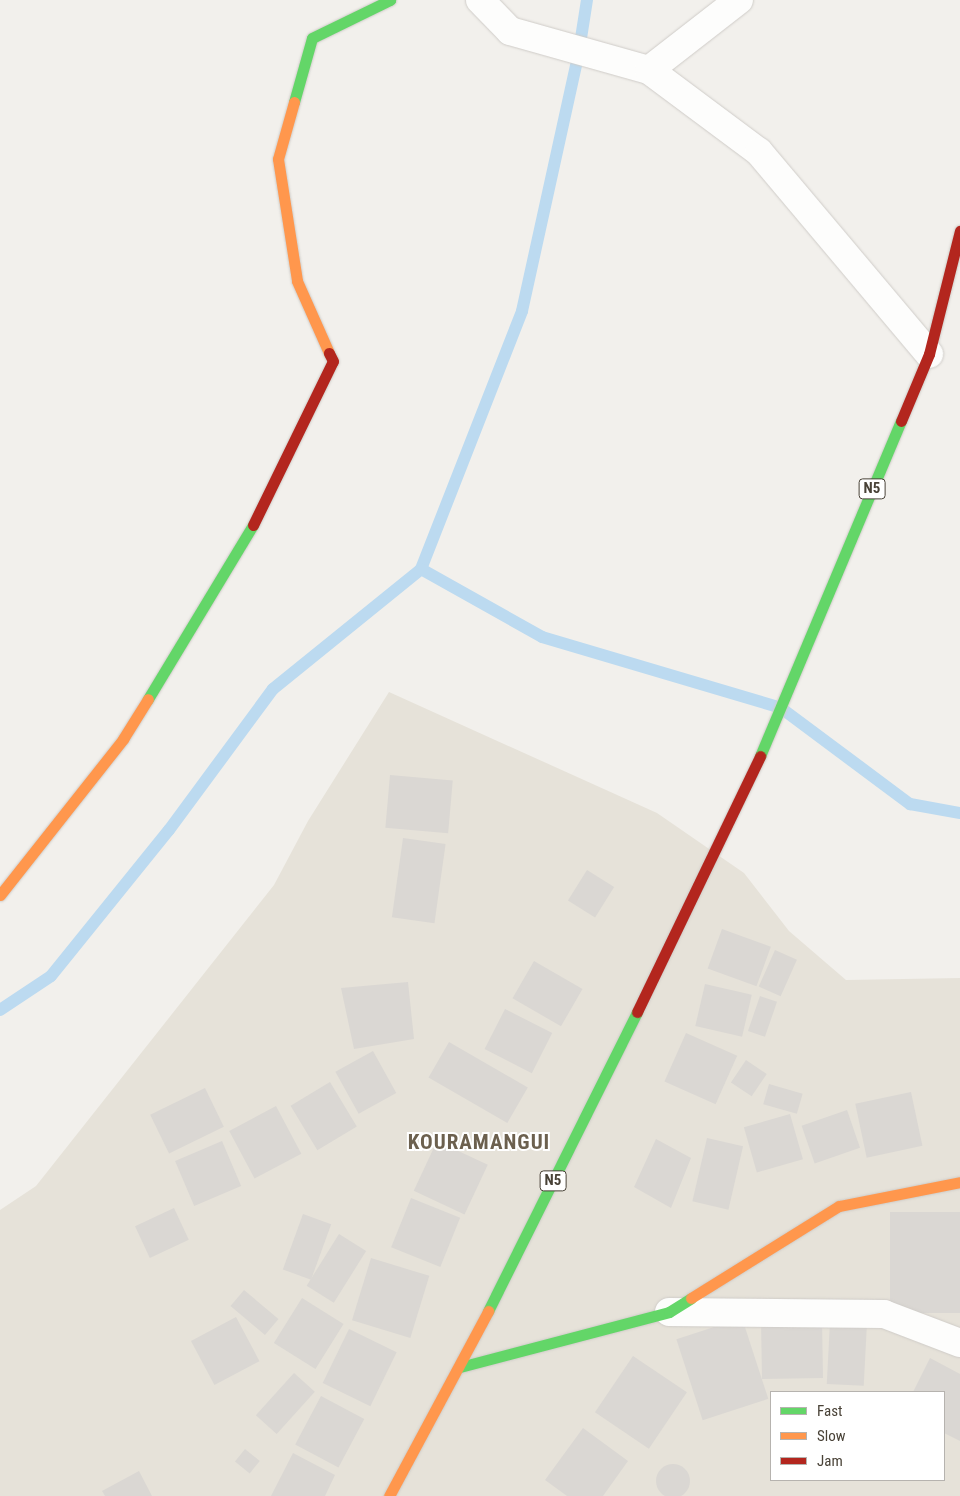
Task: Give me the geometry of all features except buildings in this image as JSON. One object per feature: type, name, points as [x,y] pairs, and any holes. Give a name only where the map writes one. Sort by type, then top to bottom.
[{"type":"main road","points":[[0,895],[123,739],[192,632],[261,512],[333,361],[297,281],[278,159],[312,38],[390,0]]},
{"type":"main road","name":"N5","points":[[389,1496],[460,1367],[710,863],[767,742],[929,354],[960,231]]},
{"type":"main road","points":[[460,1367],[669,1312],[838,1206],[960,1182]]},
{"type":"street","points":[[480,0],[510,31],[649,70],[759,152],[929,354]]},
{"type":"street","points":[[649,70],[739,0]]},
{"type":"street","points":[[669,1312],[884,1314],[960,1344]]},
{"type":"shaded area","points":[[389,692],[657,813],[744,873],[789,931],[846,980],[960,978],[960,1496],[0,1496],[0,1210],[36,1186],[274,885],[308,821]]},
{"type":"waterway","points":[[421,569],[522,311],[579,51],[587,0]]},
{"type":"waterway","points":[[0,1010],[51,976],[169,830],[273,689],[421,569],[542,637],[781,708],[910,804],[960,813]]},
{"type":"traffic: fast","points":[[294,102],[312,38],[390,0]]},
{"type":"traffic: fast","points":[[760,756],[901,421]]},
{"type":"traffic: fast","points":[[148,699],[253,525]]},
{"type":"traffic: fast","points":[[488,1311],[637,1012]]},
{"type":"traffic: fast","points":[[460,1367],[669,1312],[691,1298]]},
{"type":"traffic: slow","points":[[294,102],[278,159],[297,281],[329,353]]},
{"type":"traffic: slow","points":[[0,895],[123,739],[148,699]]},
{"type":"traffic: slow","points":[[691,1298],[839,1206],[960,1182]]},
{"type":"traffic: slow","points":[[389,1496],[488,1311]]},
{"type":"traffic: jam","points":[[901,421],[929,354],[960,231]]},
{"type":"traffic: jam","points":[[253,525],[333,361],[329,353]]},
{"type":"traffic: jam","points":[[637,1012],[760,756]]},
{"type":"district","name":"KOURAMANGUI","points":[[479,1142]]}]
